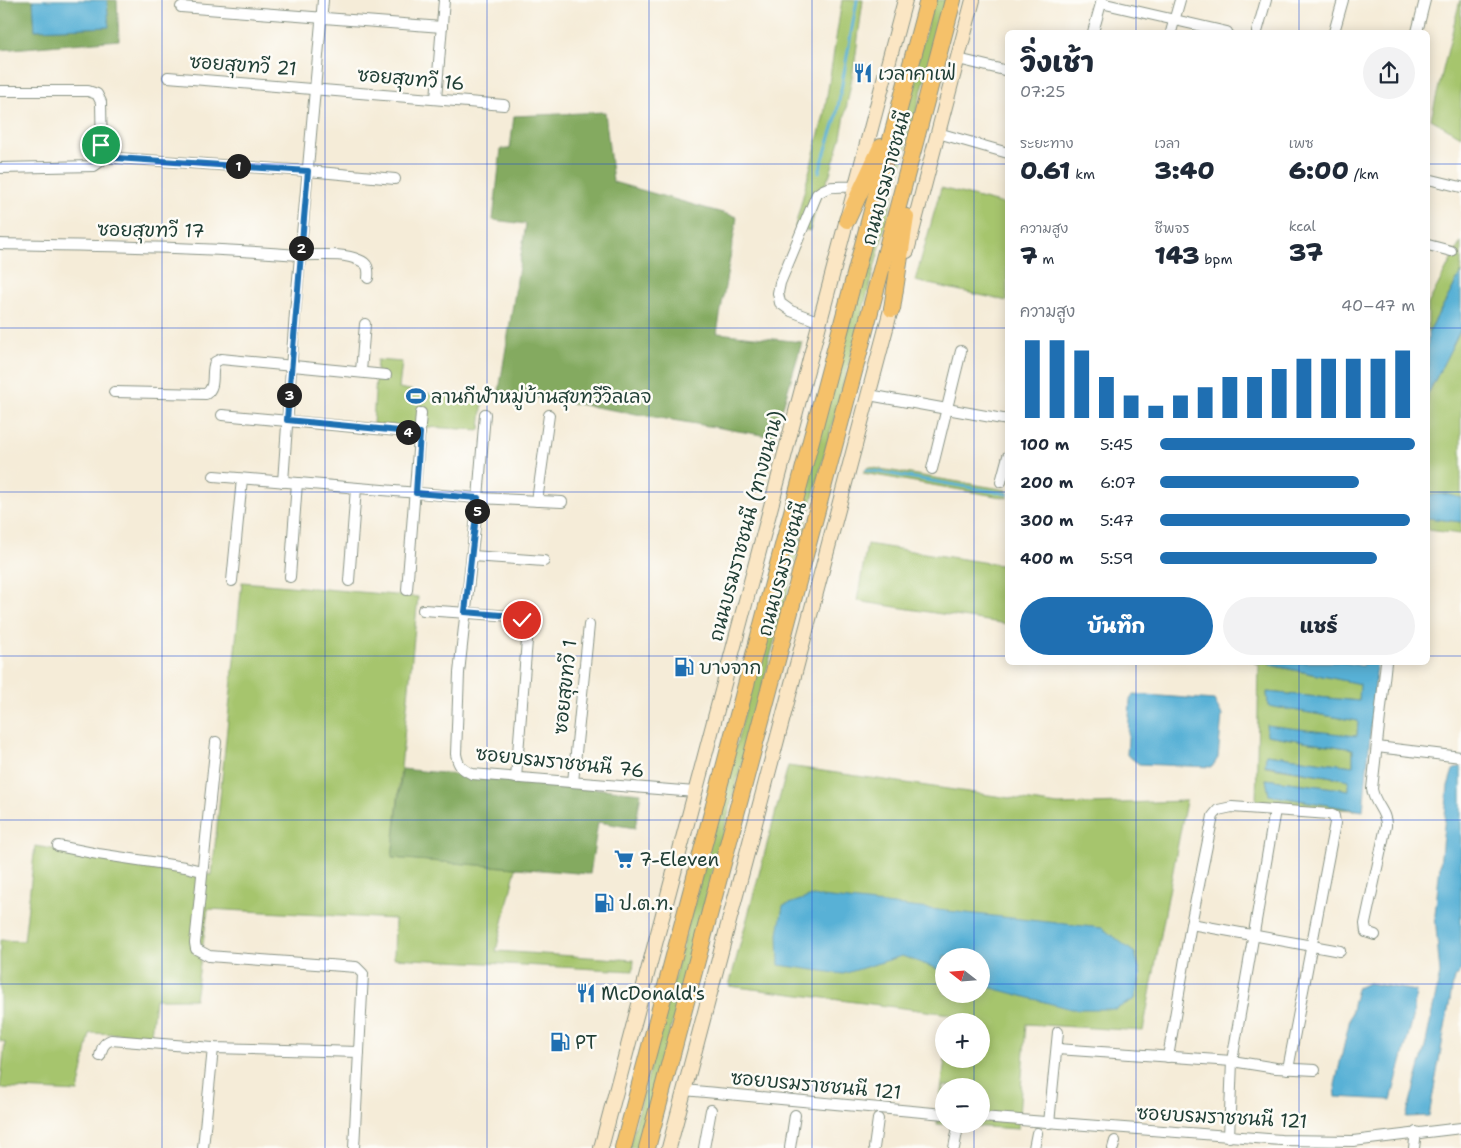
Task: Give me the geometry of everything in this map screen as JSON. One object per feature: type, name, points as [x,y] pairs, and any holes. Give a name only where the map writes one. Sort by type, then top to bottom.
[{"type":"highway","name":"ถนนบรมราชชนนี","points":[[623,1148],[928,0]]},
{"type":"highway","name":"ถนนบรมราชชนนี","points":[[647,1148],[921,126],[953,0]]},
{"type":"highway","points":[[847,220],[899,108]]},
{"type":"highway","points":[[892,309],[921,126]]},
{"type":"main road","name":"ถนนบรมราชชนนี (ทางขนาน)","points":[[601,1148],[905,0]]},
{"type":"main road","points":[[669,1148],[973,0]]},
{"type":"street","points":[[283,482],[295,313],[323,0]]},
{"type":"street","points":[[436,99],[444,0]]},
{"type":"street","points":[[1172,30],[1180,0]]},
{"type":"street","points":[[1258,30],[1266,0]]},
{"type":"street","points":[[1335,30],[1343,0]]},
{"type":"street","points":[[1418,30],[1425,0]]},
{"type":"street","points":[[1093,30],[1102,2],[1218,30]]},
{"type":"street","points":[[181,7],[442,27]]},
{"type":"street","points":[[958,59],[1005,70]]},
{"type":"street","name":"ซอยสุขทวี 21","points":[[168,77],[315,88]]},
{"type":"street","name":"ซอยสุขทวี 16","points":[[315,88],[504,105]]},
{"type":"street","points":[[0,91],[88,92],[97,94],[101,102],[102,157],[101,161],[94,166],[0,168]]},
{"type":"street","points":[[938,133],[1005,152]]},
{"type":"street","points":[[102,157],[308,171],[394,179]]},
{"type":"street","points":[[1430,179],[1461,187]]},
{"type":"street","points":[[820,322],[791,311],[780,303],[778,292],[780,283],[817,194],[824,188],[856,187]]},
{"type":"street","name":"ซอยสุขทวี 17","points":[[0,244],[195,248],[300,255],[329,255],[359,259],[366,264],[369,270],[368,278]]},
{"type":"street","points":[[1430,246],[1451,251]]},
{"type":"street","points":[[361,371],[365,324]]},
{"type":"street","points":[[932,469],[961,351]]},
{"type":"street","points":[[114,392],[206,394],[213,386],[213,366],[215,362],[221,359],[386,374]]},
{"type":"street","points":[[869,395],[1005,419]]},
{"type":"street","points":[[407,590],[421,413]]},
{"type":"street","name":"ซอยบรมราชชนนี 76","points":[[485,414],[459,673],[456,754],[458,765],[463,770],[472,774],[695,792]]},
{"type":"street","points":[[222,415],[420,433]]},
{"type":"street","points":[[537,500],[549,415]]},
{"type":"street","points":[[1001,482],[1005,467]]},
{"type":"street","points":[[214,476],[478,498],[562,502]]},
{"type":"street","points":[[232,581],[242,479]]},
{"type":"street","points":[[290,577],[297,483]]},
{"type":"street","points":[[349,581],[356,488]]},
{"type":"street","points":[[472,556],[544,561]]},
{"type":"street","points":[[424,610],[513,616],[522,620],[528,628],[516,778]]},
{"type":"street","name":"ซอยสุขทวี 1","points":[[572,782],[590,626]]},
{"type":"street","points":[[1375,935],[1366,932],[1365,924],[1387,819],[1373,796],[1386,665]]},
{"type":"street","points":[[216,742],[194,943],[196,949],[209,956],[356,967],[363,974],[354,1148]]},
{"type":"street","points":[[1377,747],[1461,757]]},
{"type":"street","points":[[1168,1057],[1191,924],[1213,816],[1218,810],[1232,807],[1329,814],[1334,816],[1335,823],[1288,1068]]},
{"type":"street","points":[[1229,1137],[1232,1061],[1252,935],[1275,810]]},
{"type":"street","points":[[58,846],[185,867],[202,872]]},
{"type":"street","points":[[1191,924],[1340,951]]},
{"type":"street","points":[[1049,1124],[1058,1032]]},
{"type":"street","points":[[100,1056],[105,1042],[110,1040],[213,1048],[359,1052]]},
{"type":"street","points":[[203,1148],[213,1048]]},
{"type":"street","points":[[1057,1049],[1232,1061],[1315,1070]]},
{"type":"street","name":"ซอยบรมราชชนนี 121","points":[[684,1090],[935,1113]]},
{"type":"street","points":[[704,1148],[711,1110]]},
{"type":"street","points":[[790,1148],[795,1116]]},
{"type":"street","name":"ซอยบรมราชชนนี 121","points":[[990,1118],[1049,1124],[1281,1140],[1353,1141],[1461,1128]]},
{"type":"street","points":[[874,1148],[878,1119]]},
{"type":"street","points":[[1414,1148],[1416,1132]]},
{"type":"street","points":[[954,1148],[957,1133]]},
{"type":"street","points":[[1034,1148],[1037,1133]]},
{"type":"green space","points":[[0,0],[33,0],[35,30],[108,27],[107,0],[117,0],[119,40],[0,50]]},
{"type":"green space","points":[[842,0],[863,0],[855,61],[841,137],[830,174],[817,203],[810,231],[795,227],[824,115]]},
{"type":"green space","points":[[934,0],[946,0],[639,1148],[629,1148]]},
{"type":"green space","points":[[1461,0],[1461,136],[1431,119]]},
{"type":"green space","points":[[605,112],[613,182],[737,217],[717,333],[802,342],[774,437],[499,391],[526,224],[493,220],[501,149],[510,149],[514,116]]},
{"type":"green space","points":[[941,188],[1005,204],[1005,301],[915,281]]},
{"type":"green space","points":[[1461,241],[1461,273],[1430,329],[1430,300]]},
{"type":"green space","points":[[1461,329],[1461,498],[1447,494],[1430,495],[1430,390]]},
{"type":"green space","name":"ลานกีฬาหมู่บ้านสุขทวีวิลเลจ","points":[[377,360],[402,362],[399,388],[431,394],[483,398],[480,430],[373,424]]},
{"type":"green space","points":[[868,467],[1005,490],[1005,498],[863,473]]},
{"type":"green space","points":[[1430,518],[1461,522],[1461,534],[1430,530]]},
{"type":"green space","points":[[867,544],[1005,566],[1005,624],[857,601]]},
{"type":"green space","points":[[242,582],[418,597],[392,858],[516,868],[496,951],[634,960],[633,971],[394,958],[395,919],[208,909],[195,999],[155,999],[151,1035],[90,1033],[78,1092],[0,1088],[5,1042],[0,1041],[0,940],[24,941],[35,846],[212,875]]},
{"type":"green space","points":[[1259,665],[1270,665],[1361,684],[1359,701],[1267,692],[1268,706],[1358,721],[1357,736],[1267,735],[1353,749],[1353,766],[1266,754],[1265,766],[1350,780],[1349,790],[1266,779],[1269,795],[1355,810],[1256,805]]},
{"type":"green space","points":[[788,766],[1058,805],[1186,801],[1143,1031],[1026,1024],[1018,1129],[990,1127],[990,1078],[943,1078],[944,1068],[990,1068],[990,1013],[942,1013],[729,986]]},
{"type":"green space","points":[[402,769],[641,793],[635,828],[598,822],[590,874],[392,858]]},
{"type":"water","points":[[33,0],[107,0],[109,27],[35,30]]},
{"type":"water","points":[[1461,273],[1461,329],[1430,390],[1430,329]]},
{"type":"water","points":[[1447,494],[1461,498],[1461,522],[1430,518],[1430,495]]},
{"type":"water","points":[[1270,665],[1377,665],[1363,811],[1269,795],[1266,779],[1349,790],[1349,780],[1265,765],[1266,754],[1353,766],[1353,749],[1267,735],[1266,725],[1357,736],[1358,721],[1268,706],[1267,692],[1359,701],[1360,684]]},
{"type":"water","points":[[1133,694],[1214,700],[1222,715],[1218,758],[1212,767],[1139,764],[1127,755],[1130,700]]},
{"type":"water","points":[[1461,766],[1461,970],[1454,978],[1429,1116],[1406,1117],[1425,1047],[1440,974],[1435,915],[1448,786],[1453,770]]},
{"type":"water","points":[[812,896],[1102,928],[1135,953],[1141,975],[1135,999],[1116,1009],[1071,1009],[990,987],[990,948],[935,948],[935,968],[902,956],[843,974],[779,965],[778,934],[783,906]]},
{"type":"water","points":[[1368,983],[1416,991],[1413,1018],[1391,1100],[1336,1097],[1335,1085],[1357,988]]},
{"type":"waterway","points":[[819,172],[836,118],[857,0]]},
{"type":"waterway","points":[[867,470],[1005,493]]},
{"type":"place","name":"เวลาคาเฟ่","points":[[863,73]]},
{"type":"place","name":"ลานกีฬาหมู่บ้านสุขทวีวิลเลจ","points":[[416,396]]},
{"type":"place","name":"บางจาก","points":[[684,667]]},
{"type":"place","name":"7-Eleven","points":[[624,859]]},
{"type":"place","name":"ป.ต.ท.","points":[[604,903]]},
{"type":"place","name":"McDonald's","points":[[586,993]]},
{"type":"place","name":"PT","points":[[560,1042]]},
{"type":"route","points":[[101,145],[102,157],[308,171],[287,420],[420,433],[416,493],[478,498],[465,612],[513,616],[522,620]]}]
